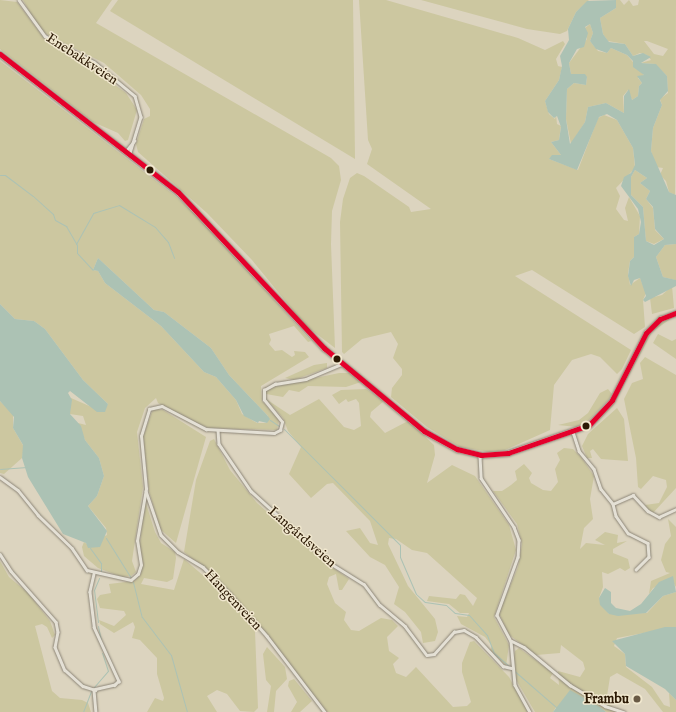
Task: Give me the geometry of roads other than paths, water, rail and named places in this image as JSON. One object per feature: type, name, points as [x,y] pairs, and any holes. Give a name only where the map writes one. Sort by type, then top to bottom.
[{"type":"main road","points":[[0,54],[128,152],[189,202],[312,337],[434,438],[457,449],[481,455],[514,451],[573,432],[589,425],[606,409],[646,333],[660,319],[676,313]]},
{"type":"street","name":"Enebakkveien","points":[[19,0],[45,36],[94,62],[133,94],[141,114],[134,141],[128,152]]},
{"type":"street","points":[[0,477],[18,490],[38,515],[72,548],[85,568],[94,574],[126,580],[138,574],[141,564],[137,541],[140,508],[146,492],[141,436],[149,409],[162,406],[196,426],[218,430],[279,432],[281,420],[264,400],[264,390],[275,384],[306,379],[342,363]]},
{"type":"street","name":"Langårdsveien","points":[[218,430],[219,444],[251,491],[332,565],[364,584],[380,606],[405,626],[427,655],[434,654],[454,632],[464,630],[476,637],[502,666],[511,668]]},
{"type":"street","points":[[573,432],[579,451],[594,469],[601,489],[613,504],[616,516],[628,533],[648,543],[649,557],[636,570]]},
{"type":"street","points":[[481,455],[481,478],[514,527],[518,540],[518,557],[497,615],[511,641],[511,668],[515,685],[530,712]]},
{"type":"street","name":"Haugenveien","points":[[146,492],[161,535],[178,552],[202,567],[230,594],[267,636],[325,712]]},
{"type":"street","points":[[613,504],[633,495],[648,511],[659,516],[676,510]]},
{"type":"street","points":[[0,554],[10,571],[56,622],[58,632],[55,647],[65,670],[82,686],[94,690],[115,685],[119,681],[94,627],[90,592],[94,574]]},
{"type":"street","points":[[511,641],[524,647],[570,685],[605,706],[624,712]]},
{"type":"street","points":[[94,690],[96,712]]},
{"type":"waterway","points":[[0,175],[5,175],[33,196],[53,214],[55,220],[66,226],[77,245],[77,253],[93,270]]},
{"type":"waterway","points":[[76,244],[93,213],[119,205],[155,227],[168,242],[174,258]]},
{"type":"waterway","points":[[270,420],[279,426]]},
{"type":"waterway","points":[[284,429],[400,545],[400,557],[416,594],[425,602],[446,605],[455,613],[469,615],[487,635],[494,653],[509,666]]},
{"type":"waterway","points":[[0,469],[27,467]]},
{"type":"waterway","points":[[106,538],[131,578]]},
{"type":"waterway","points":[[90,548],[101,563],[101,573]]},
{"type":"waterway","points":[[98,622],[94,590],[99,578]]},
{"type":"waterway","points":[[133,582],[142,617],[171,655],[187,712]]},
{"type":"waterway","points":[[98,626],[101,640]]},
{"type":"waterway","points":[[94,687],[108,671],[102,653]]},
{"type":"waterway","points":[[511,668],[556,707]]},
{"type":"waterway","points":[[83,712],[91,691]]},
{"type":"place","name":"Frambu","points":[[637,699]]}]
